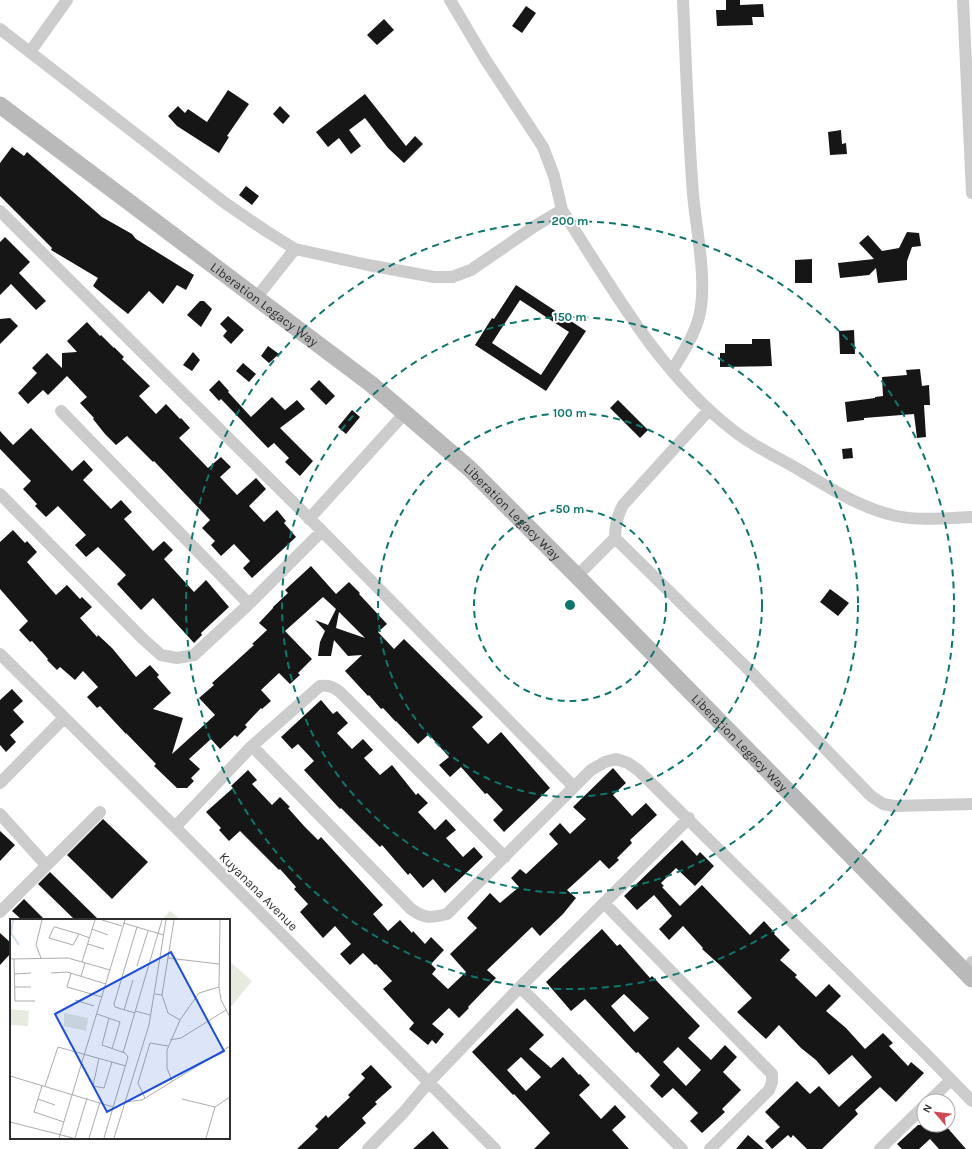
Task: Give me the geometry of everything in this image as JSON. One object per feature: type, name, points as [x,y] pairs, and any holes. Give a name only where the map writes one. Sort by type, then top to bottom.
[{"type":"main road","name":"Liberation Legacy Way","points":[[0,105],[371,384],[470,469],[970,971]]},
{"type":"street","points":[[30,52],[67,0]]},
{"type":"street","points":[[450,0],[485,59],[543,147],[554,176],[562,210],[643,335],[672,371],[709,410],[734,431],[756,446],[844,497],[871,509],[911,518],[925,519],[972,517]]},
{"type":"street","points":[[672,371],[694,332],[700,317],[702,301],[702,280],[693,193],[683,0]]},
{"type":"street","points":[[963,0],[972,193]]},
{"type":"street","points":[[0,29],[225,203],[266,232],[295,249],[368,265],[434,277],[452,277],[471,270],[535,226],[562,210]]},
{"type":"street","points":[[0,211],[322,531],[574,787]]},
{"type":"street","points":[[256,298],[295,249]]},
{"type":"street","points":[[577,576],[615,538],[615,527],[623,505],[709,410]]},
{"type":"street","points":[[61,411],[249,604]]},
{"type":"street","points":[[309,519],[405,413]]},
{"type":"street","points":[[0,494],[142,638],[161,655],[177,658],[194,655],[249,604],[322,531]]},
{"type":"street","points":[[615,538],[746,668],[871,796],[883,804],[894,806],[972,804]]},
{"type":"street","name":"Kuyanana Avenue","points":[[0,654],[175,827],[495,1149]]},
{"type":"street","points":[[175,827],[252,746],[320,686],[328,685],[334,687],[505,857]]},
{"type":"street","points":[[0,783],[64,718]]},
{"type":"street","points":[[252,746],[411,909],[419,915],[431,918],[447,914],[591,770],[605,762],[616,759],[628,763],[638,770],[689,818],[925,1053],[972,1102]]},
{"type":"street","points":[[0,912],[100,812]]},
{"type":"street","points":[[0,814],[46,865]]},
{"type":"street","points":[[368,1149],[403,1113],[429,1082],[520,987],[689,818]]},
{"type":"street","points":[[604,904],[772,1074],[772,1082],[769,1090],[710,1149]]},
{"type":"street","points":[[520,987],[682,1149]]},
{"type":"street","points":[[937,1093],[951,1080]]},
{"type":"street","points":[[880,1149],[916,1114]]},
{"type":"shaded area","points":[[170,911],[180,919],[163,919]]},
{"type":"shaded area","points":[[230,962],[252,981],[230,1008]]},
{"type":"building","points":[[726,0],[740,0],[740,5],[763,4],[764,17],[752,17],[753,25],[717,26],[716,10],[726,10]]},
{"type":"building","points":[[526,6],[536,13],[522,33],[512,26]]},
{"type":"building","points":[[384,19],[394,30],[377,45],[367,35]]},
{"type":"building","points":[[228,90],[249,104],[227,136],[229,137],[219,153],[177,126],[168,116],[178,106],[185,113],[188,109],[207,122]]},
{"type":"building","points":[[365,94],[406,146],[415,136],[423,144],[404,163],[388,148],[365,118],[349,130],[361,146],[351,154],[339,138],[328,147],[316,132]]},
{"type":"building","points":[[280,106],[290,116],[283,124],[273,114]]},
{"type":"building","points":[[841,130],[842,144],[846,143],[847,154],[830,155],[828,132]]},
{"type":"building","points":[[12,147],[24,156],[27,152],[102,217],[132,234],[136,239],[194,275],[186,290],[177,285],[163,304],[149,291],[128,314],[93,286],[98,278],[51,250],[52,248],[0,196],[0,163]]},
{"type":"building","points":[[246,186],[259,196],[252,205],[239,195]]},
{"type":"building","points":[[907,232],[919,233],[921,246],[912,247],[907,261],[907,280],[878,283],[876,268],[869,275],[840,278],[838,263],[874,259],[859,243],[868,235],[882,251],[899,248]]},
{"type":"building","points":[[5,237],[30,262],[19,273],[46,301],[36,310],[11,284],[0,295],[0,242]]},
{"type":"building","points":[[812,259],[812,283],[795,283],[795,260]]},
{"type":"building","points":[[516,285],[586,331],[546,391],[475,345],[492,318],[494,319]],"holes":[[[520,300],[569,332],[541,375],[492,343]]]},
{"type":"building","points":[[200,301],[204,301],[212,309],[201,327],[187,315]]},
{"type":"building","points":[[228,316],[244,330],[231,344],[223,336],[227,331],[220,324]]},
{"type":"building","points":[[10,318],[18,326],[0,344],[0,319]]},
{"type":"building","points":[[87,322],[100,336],[101,335],[124,357],[122,359],[150,386],[139,396],[156,414],[166,404],[190,428],[179,438],[208,468],[221,457],[231,467],[220,477],[237,495],[256,478],[266,489],[249,506],[264,522],[277,510],[286,521],[284,523],[296,537],[252,578],[243,568],[250,561],[234,544],[221,556],[211,545],[215,541],[202,528],[210,520],[154,461],[153,462],[127,436],[116,445],[105,434],[93,419],[94,418],[80,403],[87,397],[67,376],[48,395],[43,390],[28,404],[18,393],[37,373],[32,368],[47,353],[62,368],[62,353],[77,352],[67,341]]},
{"type":"building","points":[[854,330],[855,354],[840,354],[839,331]]},
{"type":"building","points":[[752,339],[770,339],[772,366],[720,367],[720,353],[725,353],[725,344],[752,344]]},
{"type":"building","points":[[268,346],[279,354],[269,363],[261,356]]},
{"type":"building","points":[[193,352],[200,360],[192,371],[183,365]]},
{"type":"building","points":[[243,363],[256,374],[249,382],[236,371]]},
{"type":"building","points":[[920,369],[922,386],[929,385],[930,405],[924,405],[926,437],[917,438],[914,414],[864,418],[864,420],[847,422],[845,402],[883,396],[882,377],[907,375],[906,370]]},
{"type":"building","points":[[219,380],[251,417],[272,397],[285,410],[297,400],[305,409],[280,428],[313,461],[300,476],[285,462],[289,458],[274,443],[268,448],[221,399],[219,401],[209,390]]},
{"type":"building","points":[[319,380],[335,396],[326,405],[310,389]]},
{"type":"building","points":[[618,400],[648,430],[640,438],[610,408]]},
{"type":"building","points":[[352,410],[360,417],[346,434],[338,427]]},
{"type":"building","points":[[31,428],[72,471],[84,460],[93,470],[83,480],[111,509],[121,500],[132,512],[124,519],[153,551],[164,541],[173,550],[164,559],[194,592],[206,580],[229,607],[201,633],[202,635],[194,643],[153,598],[141,610],[117,584],[126,575],[98,547],[86,557],[75,545],[86,535],[58,506],[46,517],[35,506],[37,504],[23,489],[31,481],[0,449],[0,431],[13,445]]},
{"type":"building","points":[[852,448],[853,458],[843,459],[842,449]]},
{"type":"building","points":[[13,530],[25,543],[27,541],[37,552],[27,562],[56,595],[67,585],[80,599],[82,597],[92,607],[80,618],[97,637],[98,635],[112,648],[136,677],[150,665],[159,675],[157,677],[171,693],[153,709],[183,718],[172,754],[215,715],[199,698],[214,685],[212,683],[254,645],[252,644],[267,630],[259,623],[288,593],[285,590],[311,566],[336,594],[349,582],[387,624],[378,632],[394,649],[404,639],[483,717],[472,727],[488,744],[501,732],[550,788],[504,832],[493,820],[503,810],[487,793],[485,794],[461,767],[450,777],[439,765],[449,757],[432,738],[428,735],[418,744],[383,708],[381,709],[369,695],[368,696],[345,671],[362,655],[348,656],[334,640],[331,656],[318,656],[320,642],[325,631],[315,620],[328,625],[336,609],[323,597],[285,631],[312,659],[298,673],[300,675],[290,684],[279,673],[261,690],[271,701],[262,709],[261,708],[245,725],[247,727],[237,737],[235,735],[220,749],[211,739],[189,759],[200,769],[191,778],[194,781],[187,788],[177,788],[154,766],[156,764],[100,706],[97,708],[87,697],[98,687],[83,671],[75,680],[60,667],[57,670],[32,641],[30,642],[19,630],[28,621],[0,589],[0,542]],"holes":[[[339,612],[365,638],[336,628]]]},
{"type":"building","points":[[830,589],[849,603],[838,616],[820,602]]},
{"type":"building","points":[[12,689],[23,701],[13,710],[24,722],[10,735],[16,742],[6,752],[0,745],[0,700]]},
{"type":"building","points":[[321,700],[333,714],[337,711],[348,723],[337,733],[352,749],[363,739],[373,750],[364,758],[380,775],[392,765],[416,795],[418,793],[428,803],[418,812],[435,830],[446,819],[456,830],[446,838],[463,857],[474,847],[483,857],[445,893],[433,879],[423,888],[410,873],[408,875],[382,845],[380,847],[341,808],[340,809],[304,770],[314,761],[298,744],[292,749],[281,737]]},
{"type":"building","points":[[613,768],[626,783],[613,795],[632,816],[646,803],[657,815],[630,840],[632,843],[617,858],[619,860],[609,869],[600,860],[567,890],[576,898],[563,914],[540,936],[532,927],[487,970],[496,978],[459,1018],[449,1008],[432,1024],[444,1034],[436,1044],[432,1040],[428,1045],[409,1029],[414,1023],[383,989],[392,981],[376,964],[375,965],[363,953],[350,965],[340,954],[351,944],[335,926],[323,938],[300,912],[308,904],[294,889],[296,887],[280,869],[279,870],[240,831],[229,841],[219,830],[221,828],[206,812],[233,788],[231,786],[248,770],[257,780],[252,784],[272,805],[280,797],[290,807],[288,808],[304,826],[318,840],[321,837],[383,905],[373,914],[388,931],[400,920],[425,944],[431,937],[444,950],[431,964],[436,969],[432,974],[448,989],[466,972],[450,954],[477,928],[467,918],[490,893],[500,903],[519,887],[511,878],[520,869],[526,874],[558,844],[549,834],[560,823],[570,834],[586,819],[573,807]]},
{"type":"building","points":[[103,819],[148,862],[112,899],[67,855]]},
{"type":"building","points":[[0,831],[15,845],[0,861]]},
{"type":"building","points":[[682,840],[697,856],[700,852],[714,866],[695,886],[676,868],[661,883],[664,886],[662,887],[680,906],[702,885],[750,935],[764,921],[775,933],[774,934],[790,950],[780,960],[797,975],[795,977],[816,997],[829,984],[841,996],[826,1011],[846,1028],[865,1049],[883,1033],[893,1043],[889,1046],[908,1066],[911,1062],[924,1073],[896,1102],[880,1087],[855,1110],[858,1114],[822,1149],[807,1149],[793,1135],[791,1138],[788,1135],[772,1149],[765,1141],[780,1127],[765,1112],[797,1081],[810,1094],[819,1086],[839,1107],[872,1077],[852,1055],[829,1075],[816,1060],[801,1048],[779,1025],[766,1039],[737,1012],[752,998],[702,949],[703,948],[683,926],[669,940],[659,929],[672,916],[654,895],[637,910],[624,896]]},
{"type":"building","points":[[50,872],[98,919],[74,919],[38,884]]},
{"type":"building","points":[[24,899],[44,919],[21,919],[12,911]]},
{"type":"building","points":[[602,929],[617,946],[620,944],[650,978],[652,976],[700,1026],[688,1038],[711,1060],[725,1045],[737,1057],[723,1072],[741,1090],[722,1109],[725,1112],[702,1133],[690,1121],[698,1113],[673,1088],[662,1098],[650,1086],[660,1075],[638,1052],[636,1053],[585,999],[571,1011],[546,982]],"holes":[[[624,994],[649,1018],[634,1032],[611,1006]],[[678,1047],[701,1070],[686,1086],[663,1062]]]},
{"type":"building","points":[[0,933],[10,942],[10,954],[0,965]]},
{"type":"building","points":[[517,1008],[544,1035],[529,1049],[551,1068],[563,1057],[590,1085],[579,1095],[601,1119],[615,1105],[626,1117],[612,1130],[629,1149],[534,1149],[550,1133],[472,1052]],"holes":[[[521,1057],[541,1077],[526,1091],[507,1070]]]},
{"type":"building","points":[[371,1065],[392,1087],[375,1102],[377,1104],[362,1118],[366,1123],[338,1149],[297,1149],[318,1129],[315,1126],[326,1115],[328,1118],[350,1097],[348,1095],[365,1078],[361,1074]]},
{"type":"building","points":[[916,1127],[916,1133],[952,1133],[966,1149],[939,1149],[930,1139],[919,1149],[902,1149],[897,1144]]},
{"type":"building","points":[[433,1131],[449,1149],[413,1149]]},
{"type":"building","points":[[748,1135],[764,1149],[736,1149]]}]
